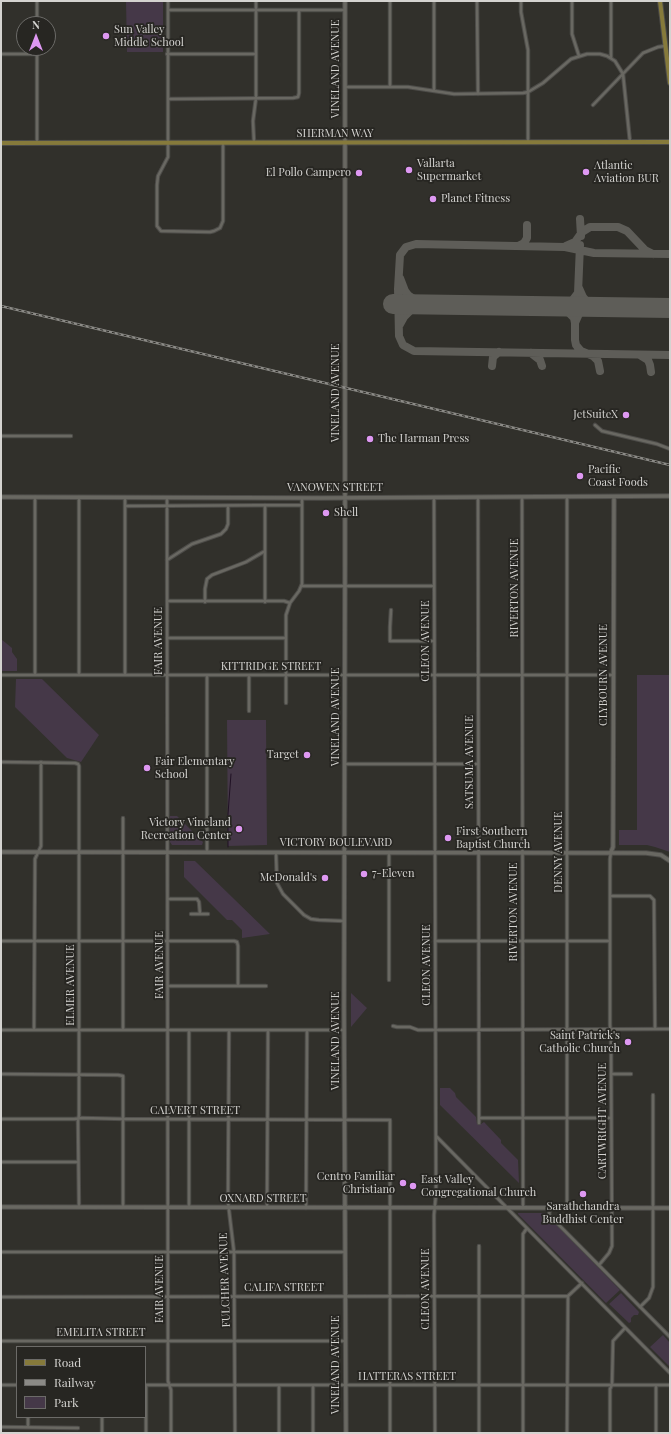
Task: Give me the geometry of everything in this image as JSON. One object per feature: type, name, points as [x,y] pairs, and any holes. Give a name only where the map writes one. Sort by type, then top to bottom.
[{"type":"main road","name":"VINELAND AVENUE","points":[[345,1],[344,1030],[346,1433]]},
{"type":"main road","points":[[660,1],[670,83]]},
{"type":"main road","name":"SHERMAN WAY","points":[[1,143],[670,142]]},
{"type":"main road","name":"VANOWEN STREET","points":[[1,497],[302,498],[670,496]]},
{"type":"main road","name":"CLYBOURN AVENUE","points":[[612,852],[614,497]]},
{"type":"main road","name":"VICTORY BOULEVARD","points":[[1,852],[612,852],[661,855],[670,861]]},
{"type":"main road","name":"OXNARD STREET","points":[[1,1207],[670,1208]]},
{"type":"street","points":[[37,1],[37,16]]},
{"type":"street","points":[[168,1],[168,157],[158,176],[157,182],[157,223],[159,229],[164,232],[210,232],[220,228],[223,221],[223,143]]},
{"type":"street","points":[[254,143],[253,121],[256,98],[256,1]]},
{"type":"street","points":[[390,1],[390,87]]},
{"type":"street","points":[[434,1],[434,90]]},
{"type":"street","points":[[477,1],[478,94]]},
{"type":"street","points":[[521,1],[521,12],[528,50],[528,142]]},
{"type":"street","points":[[572,1],[572,34],[579,56]]},
{"type":"street","points":[[611,1],[611,58]]},
{"type":"street","points":[[168,10],[345,10]]},
{"type":"street","points":[[168,98],[293,98],[298,96],[299,10]]},
{"type":"street","points":[[593,105],[643,53],[665,46]]},
{"type":"street","points":[[345,87],[408,87],[454,94],[513,94],[528,92],[544,83],[571,59],[595,53],[611,58],[619,66],[623,74],[629,119],[630,142]]},
{"type":"street","points":[[1,54],[16,54]]},
{"type":"street","points":[[168,54],[256,54]]},
{"type":"street","points":[[37,56],[37,143]]},
{"type":"street","points":[[595,425],[602,431],[657,444],[670,449]]},
{"type":"street","points":[[1,436],[71,436]]},
{"type":"street","points":[[36,497],[36,675]]},
{"type":"street","points":[[79,497],[79,675]]},
{"type":"street","name":"CLEON AVENUE","points":[[434,497],[435,1433]]},
{"type":"street","name":"SATSUMA AVENUE","points":[[478,497],[479,1123]]},
{"type":"street","name":"RIVERTON AVENUE","points":[[522,497],[523,1208]]},
{"type":"street","name":"DENNY AVENUE","points":[[567,497],[567,1208]]},
{"type":"street","points":[[125,498],[125,675]]},
{"type":"street","name":"FAIR AVENUE","points":[[167,498],[168,1381],[170,1385],[171,1433]]},
{"type":"street","points":[[286,703],[286,615],[290,603],[301,586],[302,498]]},
{"type":"street","points":[[265,505],[265,602]]},
{"type":"street","name":"VANOWEN STREET","points":[[125,506],[302,505]]},
{"type":"street","points":[[167,560],[192,544],[222,534],[228,524],[228,506]]},
{"type":"street","points":[[205,602],[207,579],[212,575],[246,562],[265,550]]},
{"type":"street","points":[[301,586],[434,586]]},
{"type":"street","points":[[167,601],[290,603]]},
{"type":"street","points":[[391,610],[390,641],[434,641]]},
{"type":"street","points":[[167,638],[286,638]]},
{"type":"street","name":"KITTRIDGE STREET","points":[[1,675],[613,675]]},
{"type":"street","points":[[207,675],[207,853]]},
{"type":"street","points":[[249,675],[249,711]]},
{"type":"street","points":[[1,762],[41,762],[41,846],[34,859],[34,1030]]},
{"type":"street","name":"ELMER AVENUE","points":[[41,762],[78,764],[79,1207]]},
{"type":"street","points":[[345,764],[478,764]]},
{"type":"street","points":[[123,818],[123,1030]]},
{"type":"street","points":[[276,852],[277,883],[283,894],[304,915],[311,919],[344,921]]},
{"type":"street","points":[[389,852],[389,980]]},
{"type":"street","name":"CARTWRIGHT AVENUE","points":[[599,1265],[609,1253],[612,1246],[610,859],[612,852]]},
{"type":"street","points":[[610,896],[650,896],[654,900],[655,1029]]},
{"type":"street","points":[[168,899],[197,899],[200,902],[200,914]]},
{"type":"street","points":[[191,914],[208,914]]},
{"type":"street","points":[[1,941],[234,941],[237,942],[238,946],[238,986]]},
{"type":"street","points":[[435,941],[610,941]]},
{"type":"street","points":[[168,986],[266,986]]},
{"type":"street","points":[[393,1026],[398,1028],[411,1027],[418,1030],[670,1029]]},
{"type":"street","points":[[1,1030],[344,1030]]},
{"type":"street","points":[[189,1030],[189,1208]]},
{"type":"street","name":"FULCHER AVENUE","points":[[229,1030],[229,1208],[234,1252],[235,1433]]},
{"type":"street","points":[[268,1030],[268,1208]]},
{"type":"street","points":[[306,1208],[307,1030]]},
{"type":"street","points":[[1,1074],[118,1074],[123,1076],[123,1207]]},
{"type":"street","points":[[611,1074],[630,1074]]},
{"type":"street","points":[[640,1307],[649,1298],[654,1287],[653,1095]]},
{"type":"street","points":[[479,1118],[611,1118]]},
{"type":"street","name":"CALVERT STREET","points":[[1,1119],[390,1120],[390,1208]]},
{"type":"street","points":[[435,1135],[670,1373]]},
{"type":"street","points":[[1,1162],[78,1162]]},
{"type":"street","points":[[390,1208],[390,1433]]},
{"type":"street","points":[[550,1208],[549,1215],[670,1337]]},
{"type":"street","points":[[523,1433],[523,1234],[526,1228]]},
{"type":"street","points":[[479,1246],[479,1433]]},
{"type":"street","points":[[1,1252],[345,1252]]},
{"type":"street","points":[[567,1433],[568,1296],[582,1283]]},
{"type":"street","name":"CALIFA STREET","points":[[1,1297],[568,1296]]},
{"type":"street","points":[[610,1433],[610,1389],[612,1385],[613,1341],[625,1328]]},
{"type":"street","name":"EMELITA STREET","points":[[1,1341],[345,1341]]},
{"type":"street","points":[[1,1385],[16,1385]]},
{"type":"street","points":[[146,1385],[146,1433]]},
{"type":"street","name":"HATTERAS STREET","points":[[146,1385],[670,1385]]},
{"type":"street","points":[[279,1385],[279,1433]]},
{"type":"street","points":[[313,1385],[313,1433]]},
{"type":"street","points":[[656,1385],[656,1433]]},
{"type":"street","points":[[28,1418],[28,1427]]},
{"type":"street","points":[[102,1418],[102,1433]]},
{"type":"street","points":[[1,1427],[78,1428]]},
{"type":"green space","points":[[126,1],[163,1],[163,52],[127,52]]},
{"type":"green space","points":[[1,639],[12,648],[12,652],[17,659],[17,671],[1,671]]},
{"type":"green space","points":[[637,675],[670,675],[670,852],[647,845],[619,845],[619,830],[637,830]]},
{"type":"green space","points":[[16,679],[42,679],[99,735],[81,762],[67,758],[15,707]]},
{"type":"green space","points":[[227,720],[266,720],[267,845],[228,846]]},
{"type":"green space","points":[[170,816],[177,816],[203,842],[202,845],[172,845],[170,842]]},
{"type":"green space","points":[[184,861],[195,861],[270,934],[242,938],[242,930],[232,920],[227,920],[184,877]]},
{"type":"green space","points":[[351,993],[367,1008],[351,1027]]},
{"type":"green space","points":[[440,1088],[450,1088],[455,1093],[456,1097],[476,1117],[477,1124],[484,1122],[501,1140],[501,1143],[518,1160],[519,1183],[440,1105]]},
{"type":"green space","points":[[518,1213],[545,1213],[620,1290],[606,1303]]},
{"type":"green space","points":[[621,1293],[639,1312],[638,1315],[634,1315],[631,1318],[631,1322],[629,1323],[609,1304]]},
{"type":"green space","points":[[663,1335],[670,1343],[670,1367],[650,1347]]},
{"type":"waterway","points":[[228,847],[228,814],[231,774]]},
{"type":"taxiway","points":[[580,219],[581,236]]},
{"type":"taxiway","points":[[518,246],[524,243],[527,238],[527,225]]},
{"type":"taxiway","points":[[566,246],[575,242],[582,232],[590,227],[618,227],[627,231],[645,250],[653,254]]},
{"type":"taxiway","points":[[670,254],[594,253],[565,247],[416,244],[406,247],[400,255],[398,289],[399,336],[403,345],[414,351],[670,355]]},
{"type":"taxiway","points":[[557,307],[572,301],[578,293],[580,245]]},
{"type":"taxiway","points":[[400,278],[408,295],[417,301],[430,304]]},
{"type":"taxiway","points":[[579,288],[587,302],[598,307]]},
{"type":"taxiway","points":[[399,326],[404,317],[411,310],[428,305]]},
{"type":"taxiway","points":[[547,306],[557,307],[567,311],[574,318],[575,323]]},
{"type":"taxiway","points":[[599,307],[584,310],[579,314],[575,323],[575,340],[576,345],[581,351],[593,356],[598,361],[600,371]]},
{"type":"taxiway","points":[[492,366],[493,357],[499,352]]},
{"type":"taxiway","points":[[531,353],[540,360],[542,366]]},
{"type":"taxiway","points":[[640,355],[648,360],[651,372]]},
{"type":"runway","points":[[393,304],[670,308]]},
{"type":"railway","points":[[1,306],[670,465]]},
{"type":"place","name":"Sun Valley Middle School","points":[[106,36]]},
{"type":"place","name":"Vallarta Supermarket","points":[[409,170]]},
{"type":"place","name":"Atlantic Aviation BUR","points":[[586,172]]},
{"type":"place","name":"El Pollo Campero","points":[[359,173]]},
{"type":"place","name":"Planet Fitness","points":[[433,199]]},
{"type":"place","name":"JetSuiteX","points":[[626,415]]},
{"type":"place","name":"The Harman Press","points":[[370,439]]},
{"type":"place","name":"Pacific Coast Foods","points":[[580,476]]},
{"type":"place","name":"Shell","points":[[326,513]]},
{"type":"place","name":"Target","points":[[307,755]]},
{"type":"place","name":"Fair Elementary School","points":[[147,768]]},
{"type":"place","name":"Victory Vineland Recreation Center","points":[[239,829]]},
{"type":"place","name":"First Southern Baptist Church","points":[[448,838]]},
{"type":"place","name":"7-Eleven","points":[[364,874]]},
{"type":"place","name":"McDonald's","points":[[325,878]]},
{"type":"place","name":"Saint Patrick's Catholic Church","points":[[628,1042]]},
{"type":"place","name":"Centro Familiar Christiano","points":[[403,1183]]},
{"type":"place","name":"East Valley Congregational Church","points":[[413,1186]]},
{"type":"place","name":"Sarathchandra Buddhist Center","points":[[583,1194]]}]
